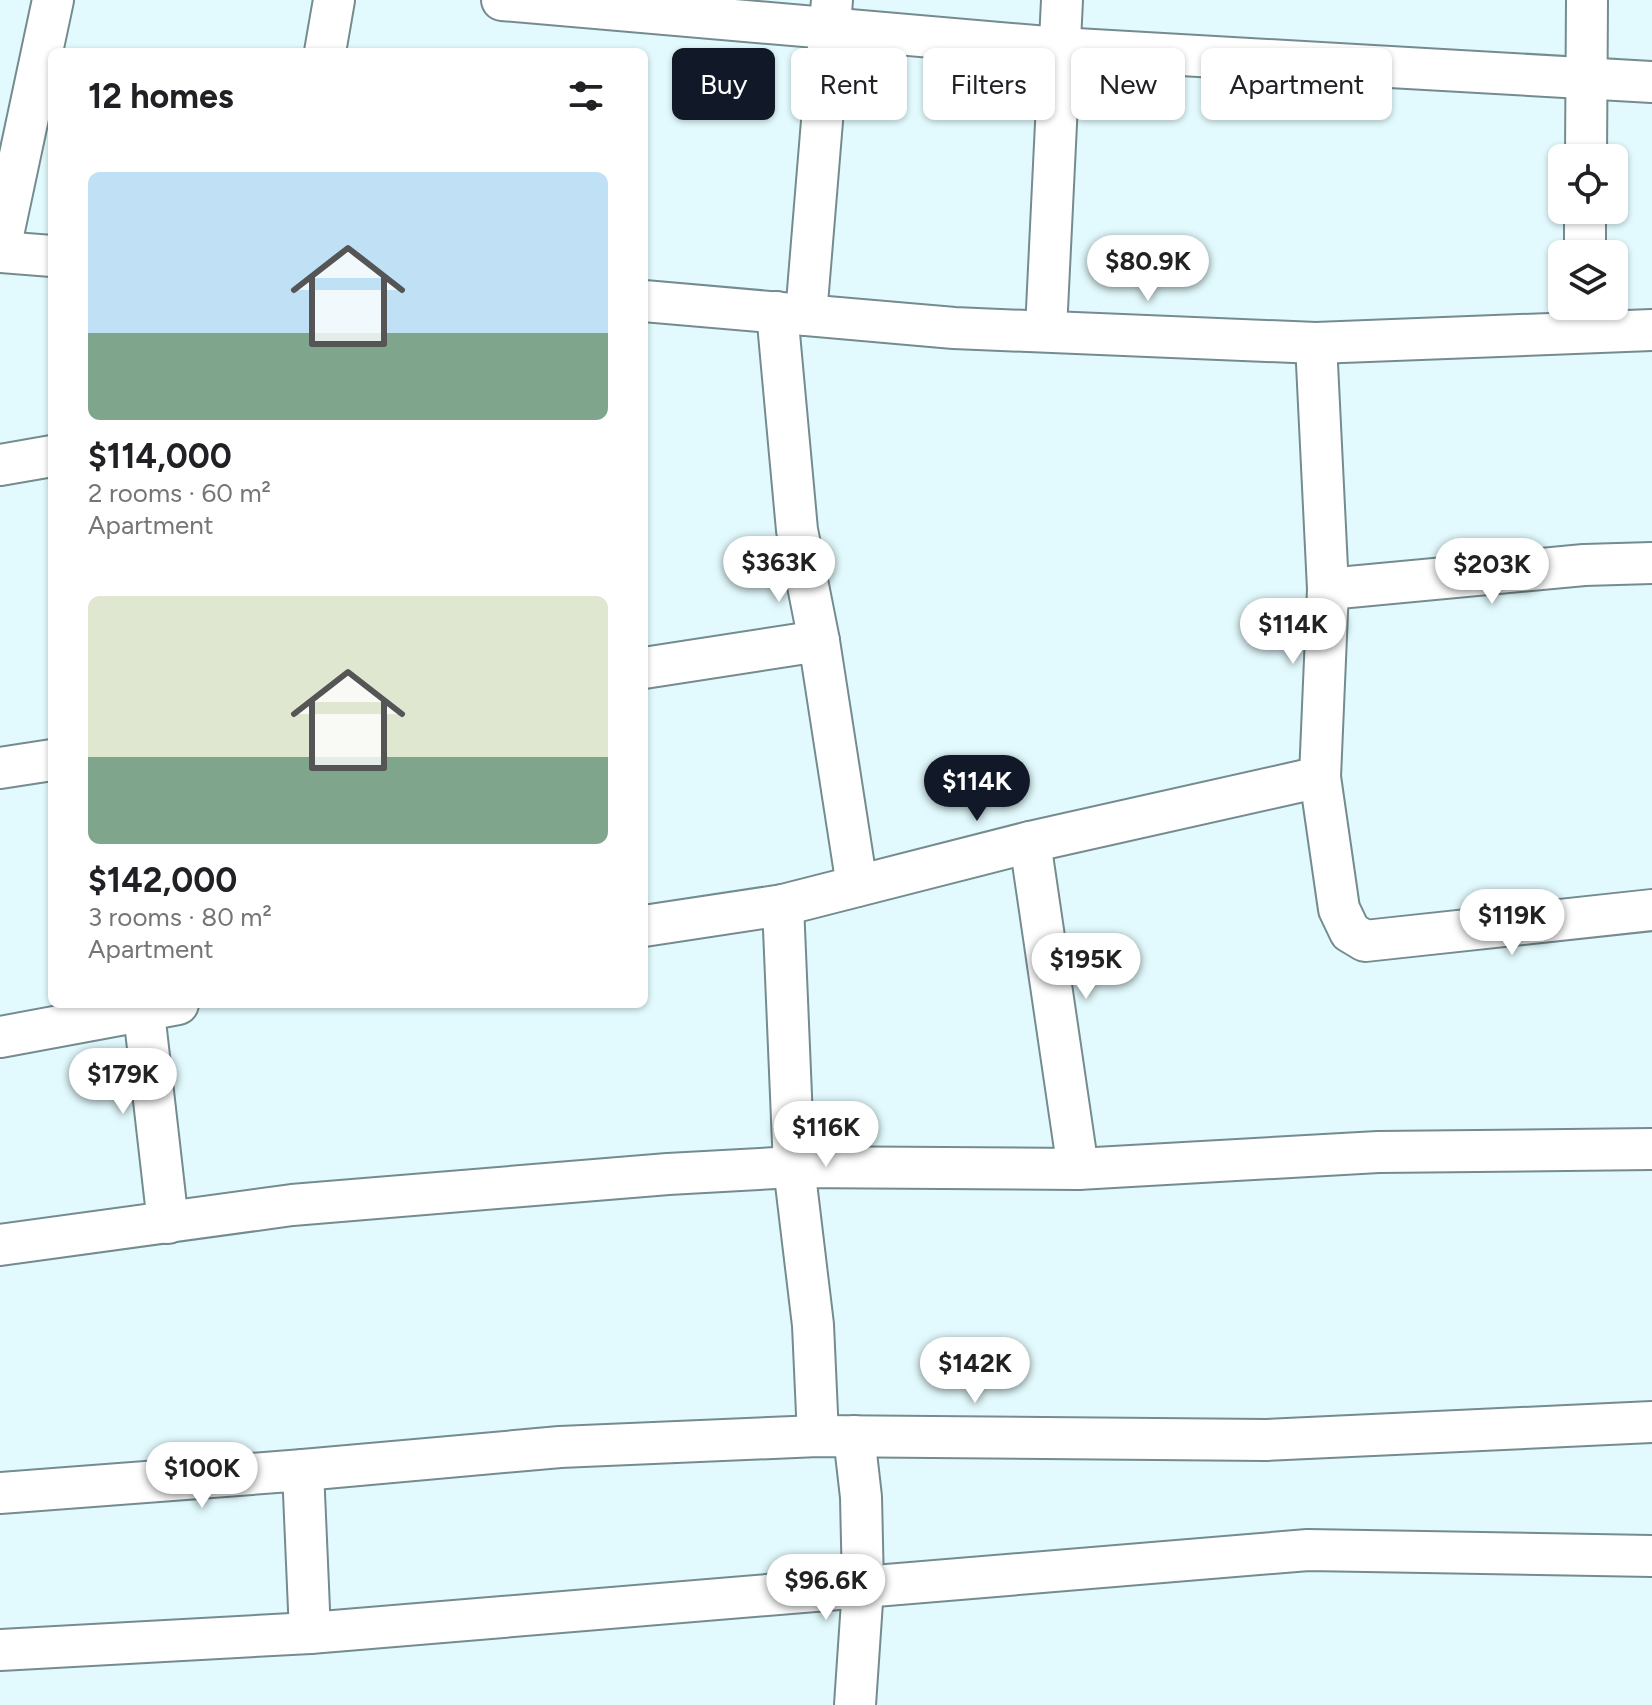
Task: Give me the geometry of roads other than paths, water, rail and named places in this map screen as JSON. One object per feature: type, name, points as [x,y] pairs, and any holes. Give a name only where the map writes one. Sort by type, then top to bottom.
[{"type":"street","points":[[48,256],[0,251],[53,0]]},
{"type":"street","points":[[326,48],[334,0]]},
{"type":"street","points":[[503,0],[830,14],[1059,48],[1652,82]]},
{"type":"street","points":[[1046,330],[1062,0]]},
{"type":"street","points":[[1586,144],[1587,0]]},
{"type":"street","points":[[830,14],[791,314],[797,530],[819,641],[857,886]]},
{"type":"street","points":[[648,301],[954,328],[1316,343],[1584,320],[1652,330]]},
{"type":"street","points":[[1316,343],[1328,589],[1320,777],[1339,909],[1350,932],[1365,941],[1652,910]]},
{"type":"street","points":[[0,465],[48,457]]},
{"type":"street","points":[[1328,589],[1584,565],[1652,563]]},
{"type":"street","points":[[648,667],[819,641]]},
{"type":"street","points":[[0,768],[48,761]]},
{"type":"street","points":[[648,925],[783,905],[1030,842],[1320,777]]},
{"type":"street","points":[[1030,842],[1078,1169]]},
{"type":"street","points":[[783,905],[794,1167],[813,1325],[836,1436],[861,1497],[863,1587],[855,1705]]},
{"type":"street","points":[[0,1037],[145,1008]]},
{"type":"street","points":[[155,1008],[168,1223]]},
{"type":"street","points":[[0,1245],[292,1205],[668,1174],[794,1167],[1078,1169],[1378,1152],[1652,1149]]},
{"type":"street","points":[[0,1493],[560,1447],[836,1436],[1266,1440],[1652,1422]]},
{"type":"street","points":[[303,1470],[310,1633]]},
{"type":"street","points":[[0,1650],[310,1633],[1308,1550],[1652,1556]]}]
